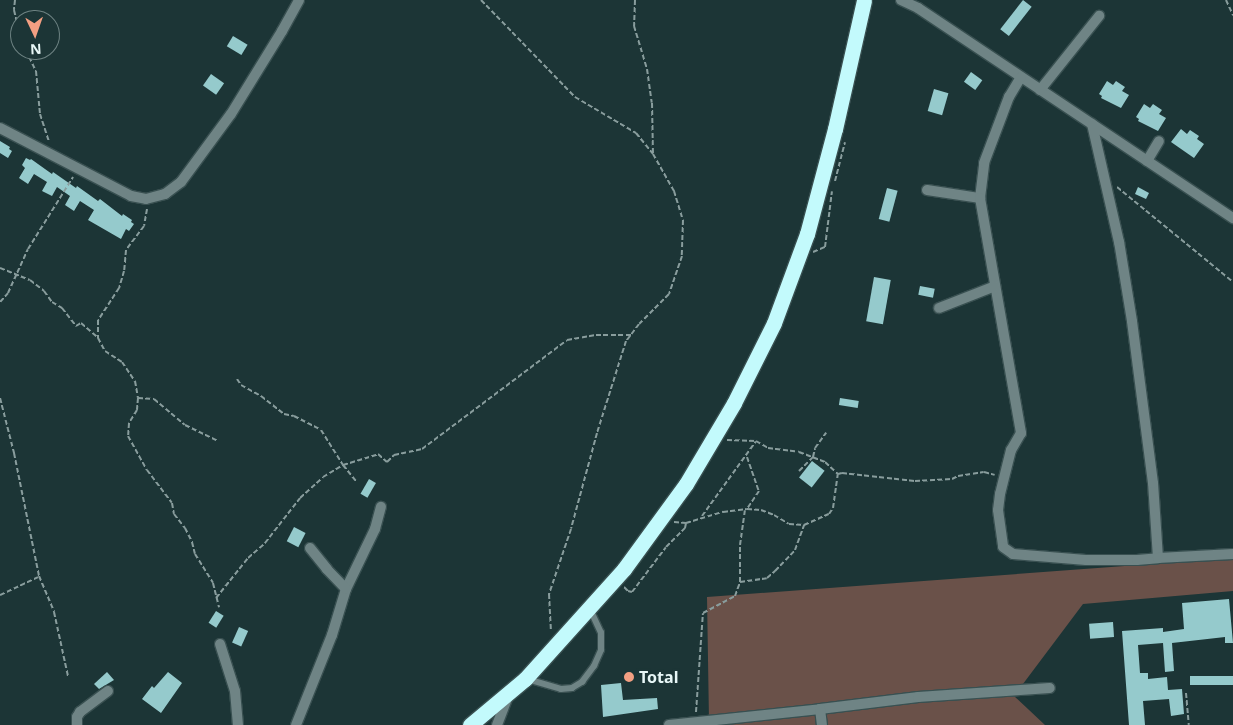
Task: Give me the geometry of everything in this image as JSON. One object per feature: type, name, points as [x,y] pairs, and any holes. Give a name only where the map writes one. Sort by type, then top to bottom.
[{"type":"highway","points":[[470,725],[525,679],[624,569],[686,484],[734,403],[774,323],[807,234],[826,164],[864,0]]},
{"type":"street","points":[[0,128],[131,196],[146,199],[165,194],[181,182],[231,114],[299,0]]},
{"type":"street","points":[[902,0],[918,8],[1233,218]]},
{"type":"street","points":[[1040,90],[1099,16]]},
{"type":"street","points":[[1021,77],[1009,97],[984,163],[980,198],[1021,433],[1011,450],[998,510],[999,529],[1003,547],[1013,554],[1094,560],[1137,560],[1233,554]]},
{"type":"street","points":[[1092,124],[1118,242],[1132,321],[1153,483],[1158,558]]},
{"type":"street","points":[[1147,161],[1159,141]]},
{"type":"street","points":[[926,190],[980,198]]},
{"type":"street","points":[[939,308],[995,286]]},
{"type":"street","points":[[296,725],[343,607],[346,589],[374,529],[380,507]]},
{"type":"street","points":[[310,548],[326,570],[346,589]]},
{"type":"street","points":[[220,644],[236,691],[238,725]]},
{"type":"street","points":[[669,725],[918,697],[1050,688]]},
{"type":"street","points":[[77,725],[80,712],[108,691]]},
{"type":"street","points":[[497,725],[510,692]]},
{"type":"street","points":[[820,709],[822,725]]},
{"type":"lane","points":[[525,679],[562,689],[572,688],[582,682],[594,666],[601,650],[601,633],[590,609]]},
{"type":"path","points":[[481,0],[575,97],[636,133],[653,154],[674,191],[683,220],[682,256],[669,294],[626,341],[597,433],[571,530],[549,594],[552,649]]},
{"type":"path","points":[[635,0],[634,26],[647,69],[652,104],[653,154]]},
{"type":"path","points":[[1226,0],[1233,15]]},
{"type":"path","points":[[31,60],[36,71],[40,114],[49,142],[48,154]]},
{"type":"path","points":[[0,302],[8,293],[28,249],[79,169]]},
{"type":"path","points":[[1103,176],[1233,282]]},
{"type":"path","points":[[98,338],[98,320],[119,288],[124,272],[126,250],[144,226],[147,214],[146,199]]},
{"type":"path","points":[[0,268],[30,280],[44,291],[52,302],[62,308],[76,326],[81,323],[98,338],[105,351],[122,362],[135,381],[138,398],[136,410],[129,423],[128,436],[147,470],[172,503],[174,514],[192,542],[195,554],[213,582],[219,607]]},
{"type":"path","points":[[216,598],[248,558],[265,543],[300,498],[323,477],[343,465],[378,454],[387,462],[394,455],[422,449],[567,340],[596,335],[631,335]]},
{"type":"path","points":[[237,379],[241,385],[261,396],[284,414],[294,416],[321,430],[356,482]]},
{"type":"path","points":[[0,398],[14,453],[39,576],[54,612],[68,676]]},
{"type":"path","points":[[138,398],[154,398],[184,425],[218,441]]},
{"type":"path","points":[[799,471],[813,457],[815,448],[826,433]]},
{"type":"path","points":[[720,439],[756,441],[768,448],[799,452],[825,462],[838,474]]},
{"type":"path","points":[[702,518],[756,441]]},
{"type":"path","points":[[695,721],[703,614],[735,596],[740,582],[740,545],[746,510],[759,491],[747,456]]},
{"type":"path","points":[[838,474],[868,474],[916,481],[952,479],[958,476],[984,472],[1005,475]]},
{"type":"path","points":[[658,523],[670,521],[686,524],[723,512],[761,510],[789,524],[804,525],[828,514],[833,508],[838,474]]},
{"type":"path","points":[[624,569],[626,581],[624,586],[630,592],[666,547],[685,528],[686,524]]},
{"type":"path","points":[[740,582],[767,578],[775,571],[795,550],[804,525]]},
{"type":"path","points":[[0,595],[39,576]]},
{"type":"path","points":[[1186,693],[1189,725]]},
{"type":"shaded area","points":[[1233,558],[1233,591],[1083,604],[1014,696],[1045,725],[695,725],[709,722],[707,597]]},
{"type":"building","points":[[1023,0],[1032,7],[1009,36],[1000,29]]},
{"type":"building","points":[[233,36],[248,45],[241,55],[227,46]]},
{"type":"building","points":[[971,72],[982,80],[975,90],[964,82]]},
{"type":"building","points":[[211,74],[224,83],[216,95],[203,85]]},
{"type":"building","points":[[1107,81],[1113,85],[1116,81],[1125,87],[1122,91],[1129,95],[1121,108],[1101,98],[1102,96],[1099,94]]},
{"type":"building","points":[[934,89],[948,93],[942,115],[928,111]]},
{"type":"building","points":[[1144,104],[1150,108],[1153,104],[1162,110],[1159,114],[1166,118],[1158,131],[1138,121],[1139,119],[1136,117]]},
{"type":"building","points":[[1181,129],[1187,134],[1190,130],[1199,136],[1197,139],[1204,144],[1194,158],[1171,142]]},
{"type":"building","points":[[0,141],[10,147],[9,149],[12,151],[8,158],[0,153]]},
{"type":"building","points":[[26,158],[31,159],[52,174],[53,172],[76,188],[77,186],[98,201],[100,199],[122,216],[123,214],[132,220],[131,222],[134,224],[129,231],[126,229],[121,239],[88,220],[94,210],[80,201],[74,211],[65,205],[70,196],[57,187],[52,196],[42,191],[47,182],[34,174],[28,184],[19,178],[25,168],[22,165]]},
{"type":"building","points":[[1138,187],[1149,193],[1146,199],[1135,194]]},
{"type":"building","points":[[887,188],[898,191],[889,222],[879,219]]},
{"type":"building","points":[[874,277],[891,280],[883,324],[866,321]]},
{"type":"building","points":[[920,286],[935,289],[933,298],[918,295]]},
{"type":"building","points":[[840,398],[859,401],[858,408],[839,405]]},
{"type":"building","points":[[812,461],[825,471],[812,487],[799,478]]},
{"type":"building","points":[[369,479],[376,483],[367,498],[360,494]]},
{"type":"building","points":[[294,527],[306,533],[298,547],[287,541]]},
{"type":"building","points":[[1229,599],[1233,643],[1225,643],[1225,637],[1172,643],[1174,671],[1165,672],[1163,643],[1138,645],[1140,673],[1148,673],[1148,679],[1167,677],[1168,690],[1182,689],[1184,714],[1171,716],[1169,699],[1143,701],[1145,725],[1129,725],[1122,631],[1163,628],[1163,632],[1184,629],[1182,603]]},
{"type":"building","points":[[216,611],[224,616],[216,628],[209,623]]},
{"type":"building","points":[[1113,622],[1114,637],[1090,639],[1089,624]]},
{"type":"building","points":[[239,627],[248,631],[241,647],[232,643]]},
{"type":"building","points":[[107,672],[114,680],[99,689],[94,684]]},
{"type":"building","points":[[168,672],[182,683],[161,713],[142,699],[152,686],[154,688]]},
{"type":"building","points":[[1190,676],[1233,676],[1233,685],[1190,685]]},
{"type":"building","points":[[621,683],[623,700],[657,698],[658,709],[603,717],[601,685]]},
{"type":"place","name":"Total","points":[[629,677]]}]
